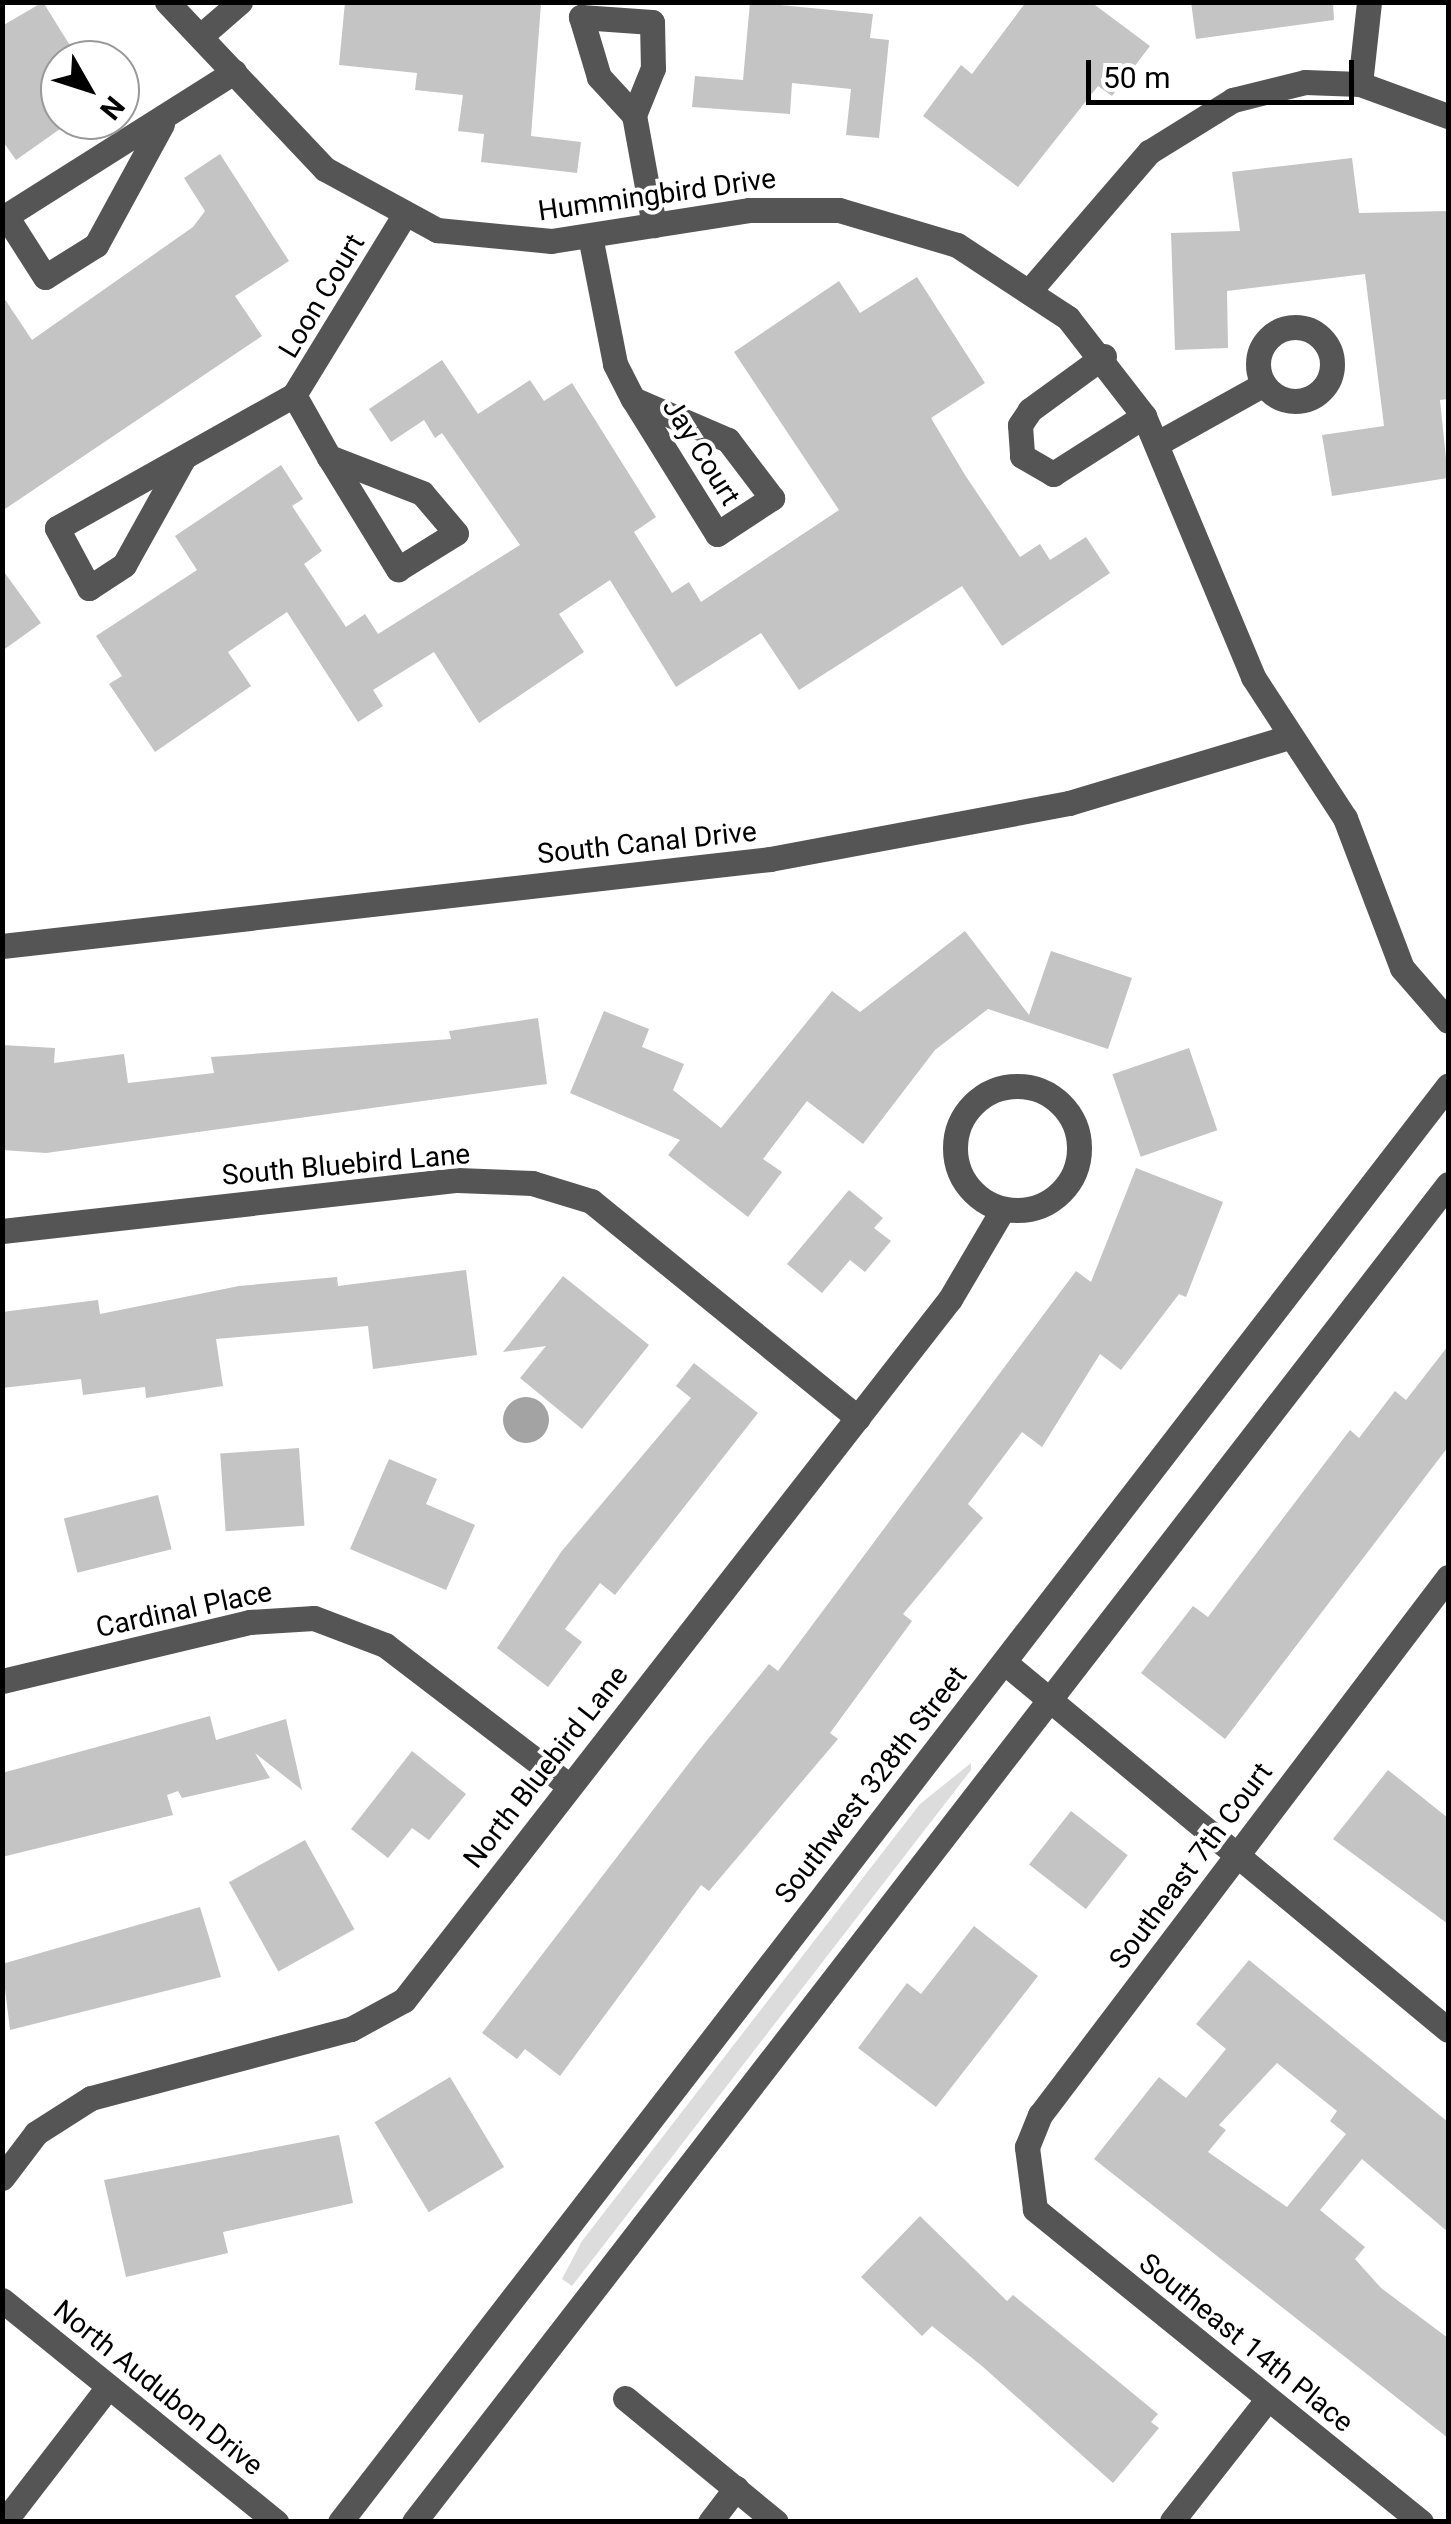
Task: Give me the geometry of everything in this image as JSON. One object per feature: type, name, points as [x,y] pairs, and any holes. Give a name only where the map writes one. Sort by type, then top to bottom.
[{"type":"street","name":"Hummingbird Drive","points":[[167,2],[203,34],[295,142],[403,218],[494,241],[590,236],[794,206],[839,210],[919,229],[1031,288],[1104,356],[1144,416],[1286,738],[1345,818],[1402,968],[1448,1022]]},
{"type":"street","points":[[203,34],[240,2]]},
{"type":"street","points":[[1360,84],[1369,2]]},
{"type":"street","points":[[162,124],[96,245],[45,277],[6,216],[162,124],[234,72]]},
{"type":"street","points":[[1031,288],[1149,152],[1198,117],[1269,88],[1360,84],[1448,116]]},
{"type":"street","points":[[634,116],[654,225]]},
{"type":"street","name":"Loon Court","points":[[183,460],[124,565],[89,588],[57,528],[294,396],[403,218]]},
{"type":"street","name":"Jay Court","points":[[590,236],[603,324],[633,399],[717,534],[772,498],[728,440],[633,399]]},
{"type":"street","points":[[1104,356],[1030,410],[1020,424],[1022,456],[1053,474],[1144,416]]},
{"type":"street","points":[[1158,443],[1264,384]]},
{"type":"street","points":[[294,396],[329,457],[398,569],[456,532],[422,493],[329,457]]},
{"type":"street","name":"South Canal Drive","points":[[2,946],[770,860],[1069,803],[1286,738]]},
{"type":"street","name":"Southwest 328th Street","points":[[340,2522],[1448,1086]]},
{"type":"street","points":[[1031,1088],[1073,1122],[1077,1162],[1055,1197],[1003,1209],[966,1184],[957,1130],[978,1099],[1031,1088]]},
{"type":"street","name":"South Bluebird Lane","points":[[2,1231],[457,1180],[532,1183],[591,1201],[858,1418]]},
{"type":"street","points":[[414,2522],[1448,1184]]},
{"type":"street","name":"North Bluebird Lane","points":[[2,2178],[36,2133],[91,2098],[351,2029],[404,2000],[978,1260],[1003,1209]]},
{"type":"street","name":"Southeast 7th Court","points":[[1035,2208],[1027,2147],[1040,2114],[1448,1577]]},
{"type":"street","name":"Cardinal Place","points":[[2,1682],[249,1622],[314,1618],[385,1645],[568,1785]]},
{"type":"street","points":[[1004,1662],[1448,2030]]},
{"type":"street","name":"Southeast 14th Place","points":[[1035,2208],[1266,2401],[1420,2522]]},
{"type":"street","name":"North Audubon Drive","points":[[2,2300],[276,2522]]},
{"type":"street","points":[[4,2522],[108,2387]]},
{"type":"street","points":[[625,2398],[776,2522]]},
{"type":"street","points":[[1172,2520],[1266,2401]]},
{"type":"street","points":[[710,2522],[736,2488]]},
{"type":"shaded area","points":[[526,1397],[543,1403],[549,1420],[543,1437],[526,1443],[509,1437],[503,1420],[509,1403]]},
{"type":"shaded area","points":[[971,1763],[971,1770],[572,2286],[562,2279],[582,2241],[920,1804]]},
{"type":"building","points":[[43,2],[67,40],[40,40],[40,140],[44,140],[16,160],[2,140],[2,26]]},
{"type":"building","points":[[345,2],[541,4],[531,136],[581,142],[577,173],[481,162],[484,134],[458,131],[463,95],[415,90],[417,73],[339,65]]},
{"type":"building","points":[[750,2],[873,14],[870,38],[889,40],[879,138],[846,135],[851,89],[792,83],[790,114],[692,107],[695,76],[743,80]]},
{"type":"building","points":[[1026,2],[1091,2],[1150,46],[1112,96],[1098,86],[1018,187],[923,116],[961,65],[972,74]]},
{"type":"building","points":[[1191,2],[1333,2],[1334,20],[1196,39]]},
{"type":"building","points":[[220,154],[289,261],[235,296],[262,336],[2,511],[2,295],[32,340],[193,227],[205,211],[184,178]]},
{"type":"building","points":[[1352,158],[1359,213],[1448,211],[1448,399],[1440,400],[1448,478],[1332,496],[1322,435],[1384,426],[1365,274],[1227,291],[1228,348],[1175,350],[1171,233],[1240,231],[1232,172]]},
{"type":"building","points":[[917,277],[985,383],[931,418],[965,475],[1020,557],[1040,544],[1050,560],[1086,537],[1110,573],[1002,646],[962,586],[799,690],[761,633],[676,687],[610,580],[559,614],[584,652],[479,723],[434,652],[373,690],[383,706],[358,722],[287,612],[228,652],[251,686],[155,752],[109,684],[122,676],[96,636],[197,570],[175,536],[281,465],[303,499],[292,506],[322,551],[304,564],[346,627],[365,614],[378,634],[520,545],[442,433],[435,438],[424,420],[391,442],[369,409],[442,360],[478,414],[530,380],[544,401],[572,383],[656,517],[634,532],[672,593],[689,582],[701,602],[839,510],[734,352],[839,281],[860,313]]},
{"type":"building","points":[[2,569],[41,623],[2,651]]},
{"type":"building","points":[[965,931],[1029,1015],[1051,951],[1132,978],[1108,1049],[988,1009],[935,1050],[863,1144],[807,1101],[763,1159],[782,1172],[748,1217],[668,1155],[680,1140],[570,1093],[604,1011],[649,1029],[642,1047],[684,1064],[673,1090],[721,1128],[832,991],[860,1012]]},
{"type":"building","points":[[538,1018],[547,1084],[46,1153],[2,1150],[2,1045],[55,1048],[54,1063],[124,1054],[128,1083],[214,1073],[211,1057],[451,1039],[449,1031]]},
{"type":"building","points":[[1189,1048],[1217,1130],[1141,1157],[1112,1074]]},
{"type":"building","points":[[1136,1168],[1223,1202],[1186,1297],[1179,1294],[1121,1370],[1100,1354],[1042,1447],[1022,1432],[968,1504],[983,1518],[903,1614],[912,1621],[830,1733],[838,1739],[709,1891],[701,1885],[560,2076],[525,2049],[517,2059],[482,2033],[769,1664],[778,1671],[1076,1271],[1091,1282]]},
{"type":"building","points":[[849,1190],[883,1218],[874,1228],[891,1241],[865,1272],[850,1260],[822,1293],[787,1264]]},
{"type":"building","points":[[466,1270],[477,1355],[373,1369],[368,1326],[216,1339],[223,1386],[146,1398],[145,1387],[83,1395],[81,1379],[2,1388],[2,1312],[98,1300],[100,1314],[239,1286],[337,1277],[338,1286]]},
{"type":"building","points":[[563,1276],[649,1345],[582,1429],[520,1378],[546,1346],[503,1352]]},
{"type":"building","points":[[1448,1346],[1448,1447],[1225,1739],[1141,1673],[1193,1606],[1208,1617],[1350,1430],[1359,1438],[1395,1391],[1406,1400]]},
{"type":"building","points":[[694,1363],[758,1413],[615,1595],[600,1583],[565,1629],[582,1642],[548,1687],[497,1648],[561,1552],[691,1398],[676,1386]]},
{"type":"building","points":[[299,1448],[304,1526],[226,1531],[220,1454]]},
{"type":"building","points":[[389,1459],[437,1479],[426,1504],[475,1525],[446,1590],[350,1549]]},
{"type":"building","points":[[158,1495],[172,1549],[77,1573],[64,1518]]},
{"type":"building","points":[[210,1716],[216,1740],[286,1719],[302,1790],[255,1753],[270,1778],[182,1798],[178,1791],[167,1795],[173,1815],[2,1857],[2,1773]]},
{"type":"building","points":[[412,1751],[466,1794],[429,1840],[412,1828],[388,1858],[351,1829]]},
{"type":"building","points":[[1388,1770],[1448,1818],[1448,1924],[1333,1839]]},
{"type":"building","points":[[1071,1811],[1128,1855],[1086,1909],[1029,1865]]},
{"type":"building","points":[[305,1840],[354,1929],[278,1971],[229,1882]]},
{"type":"building","points":[[200,1907],[221,1977],[10,2030],[2,1964]]},
{"type":"building","points":[[974,1926],[1038,1976],[936,2107],[858,2048],[907,1983],[921,1994]]},
{"type":"building","points":[[1249,1960],[1448,2122],[1448,2232],[1362,2159],[1320,2210],[1365,2247],[1355,2259],[1381,2288],[1448,2338],[1448,2438],[1094,2159],[1159,2077],[1186,2098],[1226,2049],[1196,2024]],"holes":[[[1277,2063],[1337,2111],[1330,2121],[1346,2134],[1287,2207],[1208,2152],[1226,2130],[1219,2125]]]},
{"type":"building","points":[[450,2077],[504,2167],[429,2212],[375,2122]]},
{"type":"building","points":[[339,2135],[353,2203],[223,2232],[228,2253],[126,2277],[104,2180]]},
{"type":"building","points":[[920,2216],[1007,2301],[1013,2295],[1158,2414],[1151,2422],[1159,2428],[1113,2483],[982,2366],[932,2326],[922,2336],[861,2277]]}]
